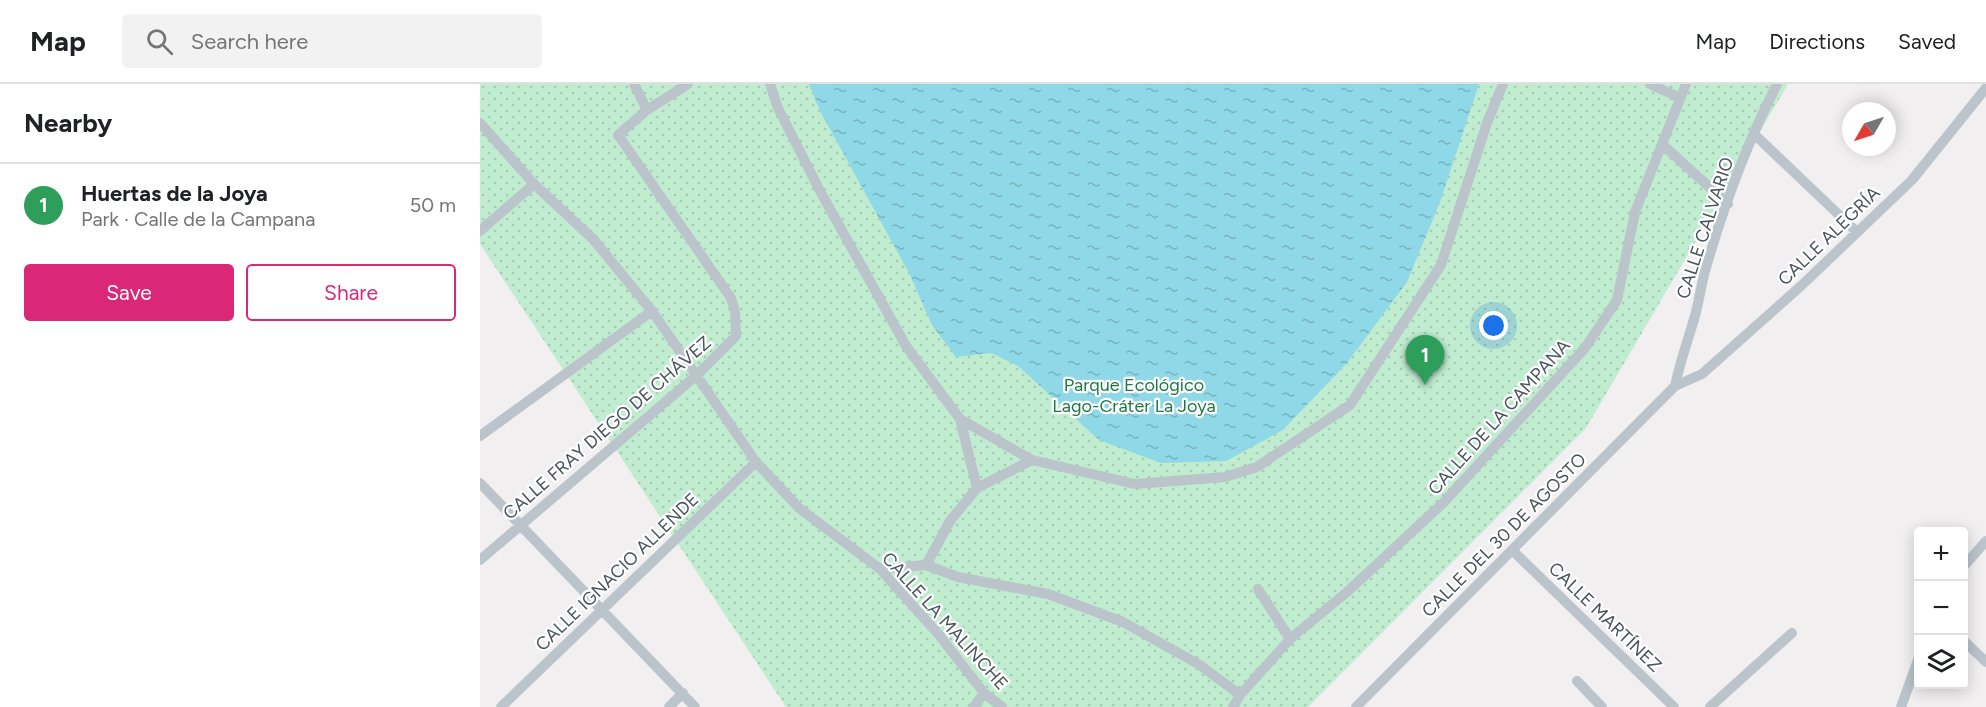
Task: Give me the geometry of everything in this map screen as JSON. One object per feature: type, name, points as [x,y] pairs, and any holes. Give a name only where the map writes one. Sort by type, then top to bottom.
[{"type":"street","points":[[634,84],[647,110],[688,84]]},
{"type":"street","points":[[770,84],[778,108],[820,191],[906,346],[960,419],[977,488]]},
{"type":"street","points":[[960,419],[1032,460],[1135,484],[1225,477],[1257,467],[1350,405],[1441,266],[1487,123],[1503,84]]},
{"type":"street","points":[[1650,84],[1680,98]]},
{"type":"street","name":"CALLE DE LA CAMPANA","points":[[1233,707],[1240,695],[1290,639],[1347,592],[1443,503],[1585,348],[1617,300],[1635,212],[1686,84]]},
{"type":"street","name":"CALLE CALVARIO","points":[[1675,386],[1705,273],[1728,204],[1754,134],[1778,84]]},
{"type":"street","name":"CALLE ALEGRÍA","points":[[1675,386],[1702,374],[1759,325],[1912,180],[1986,88]]},
{"type":"street","name":"CALLE FRAY DIEGO DE CHÁVEZ","points":[[480,560],[697,375],[736,336],[735,312],[731,298],[618,135],[647,110]]},
{"type":"street","name":"CALLE LA MALINCHE","points":[[480,123],[534,184],[593,239],[652,311],[756,462],[799,508],[880,569],[939,635],[984,693],[1002,707]]},
{"type":"street","points":[[1754,134],[1857,232]]},
{"type":"street","points":[[1663,145],[1728,204]]},
{"type":"street","points":[[480,231],[534,184]]},
{"type":"street","points":[[480,436],[652,311]]},
{"type":"street","name":"CALLE DEL 30 DE AGOSTO","points":[[1356,707],[1675,386]]},
{"type":"street","points":[[926,566],[950,521],[977,488],[1032,460]]},
{"type":"street","name":"CALLE IGNACIO ALLENDE","points":[[501,707],[756,462]]},
{"type":"street","points":[[480,483],[695,707]]},
{"type":"street","points":[[1968,561],[1986,541]]},
{"type":"street","name":"CALLE MARTÍNEZ","points":[[1512,550],[1674,707]]},
{"type":"street","points":[[880,569],[926,566],[958,577],[1048,594],[1123,622],[1200,665],[1240,695]]},
{"type":"street","points":[[1258,589],[1290,639]]},
{"type":"street","points":[[1710,707],[1792,633]]},
{"type":"street","points":[[1968,645],[1986,662]]},
{"type":"street","points":[[1901,707],[1914,671]]},
{"type":"street","points":[[1577,681],[1602,707]]},
{"type":"street","points":[[669,707],[683,693]]},
{"type":"street","points":[[974,707],[984,693]]},
{"type":"green space","name":"Parque Ecológico Lago-Cráter La Joya","points":[[480,84],[1788,84],[1586,428],[1308,707],[786,707],[480,244]]},
{"type":"water","points":[[809,84],[1479,84],[1440,202],[1407,282],[1347,363],[1283,430],[1226,461],[1161,463],[1099,440],[1018,366],[991,353],[956,357],[932,325],[909,273],[820,111]]},
{"type":"place","name":"Huertas de la Joya","points":[[1425,385]]}]
